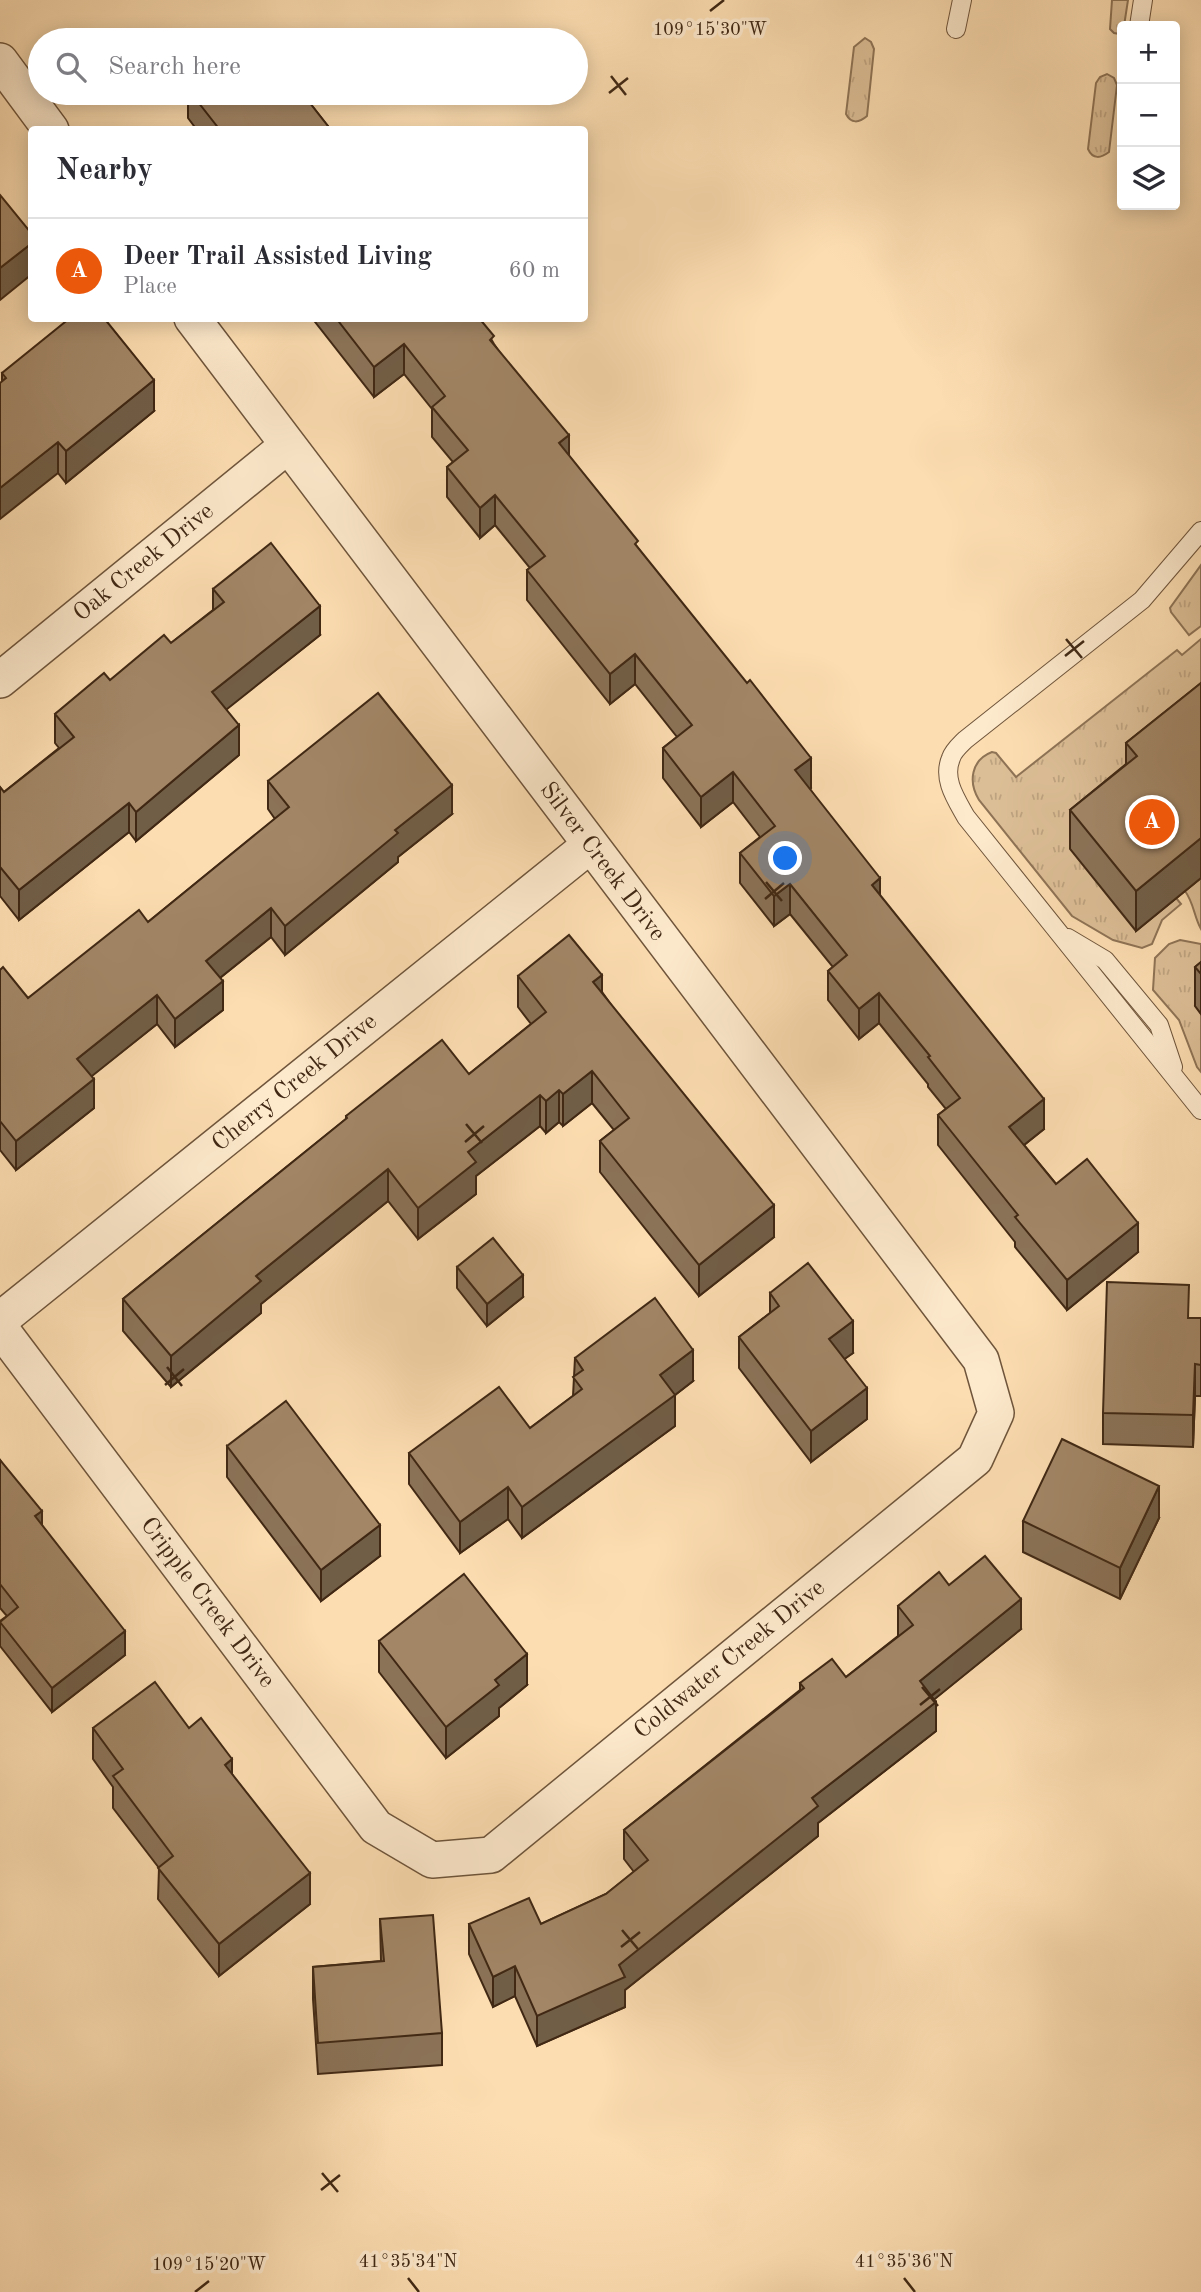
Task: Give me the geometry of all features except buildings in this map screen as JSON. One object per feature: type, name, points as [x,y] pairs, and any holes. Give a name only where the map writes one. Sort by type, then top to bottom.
[{"type":"street","points":[[0,61],[28,99]]},
{"type":"street","points":[[33,105],[48,126]]},
{"type":"street","name":"Silver Creek Drive","points":[[195,322],[589,846],[981,1360],[996,1413]]},
{"type":"street","name":"Oak Creek Drive","points":[[0,680],[287,446]]},
{"type":"street","name":"Cherry Creek Drive","points":[[0,1320],[589,846]]},
{"type":"street","name":"Cripple Creek Drive","points":[[0,1328],[376,1827],[432,1860]]},
{"type":"street","name":"Coldwater Creek Drive","points":[[432,1860],[491,1855],[975,1459],[996,1413]]},
{"type":"lane","points":[[956,29],[962,0]]},
{"type":"lane","points":[[1140,21],[1143,0]]},
{"type":"lane","points":[[1201,531],[1142,600],[965,740],[951,757],[947,775],[953,795],[966,817],[1201,1110]]},
{"type":"green space","points":[[1112,0],[1128,0],[1125,21],[1117,21],[1117,34],[1110,29]]},
{"type":"green space","points":[[865,38],[871,42],[874,49],[867,116],[855,121],[850,120],[846,114],[854,47]]},
{"type":"green space","points":[[1107,74],[1114,78],[1117,85],[1109,152],[1097,157],[1088,149],[1096,83],[1100,77]]},
{"type":"green space","points":[[1201,565],[1201,626],[1189,635],[1170,608]]},
{"type":"green space","points":[[1201,639],[1201,723],[1176,898],[1181,904],[1162,920],[1152,944],[1142,948],[1113,940],[1072,916],[979,800],[973,786],[974,772],[980,760],[992,752],[996,753],[1016,777],[1177,650],[1182,655]]},
{"type":"green space","points":[[1201,878],[1201,929],[1185,891]]},
{"type":"green space","points":[[1180,940],[1201,944],[1201,1001],[1195,1006],[1201,1014],[1201,1072],[1179,1020],[1153,990],[1155,958],[1169,944]]},
{"type":"place","name":"Deer Trail Assisted Living","points":[[1152,822]]}]
